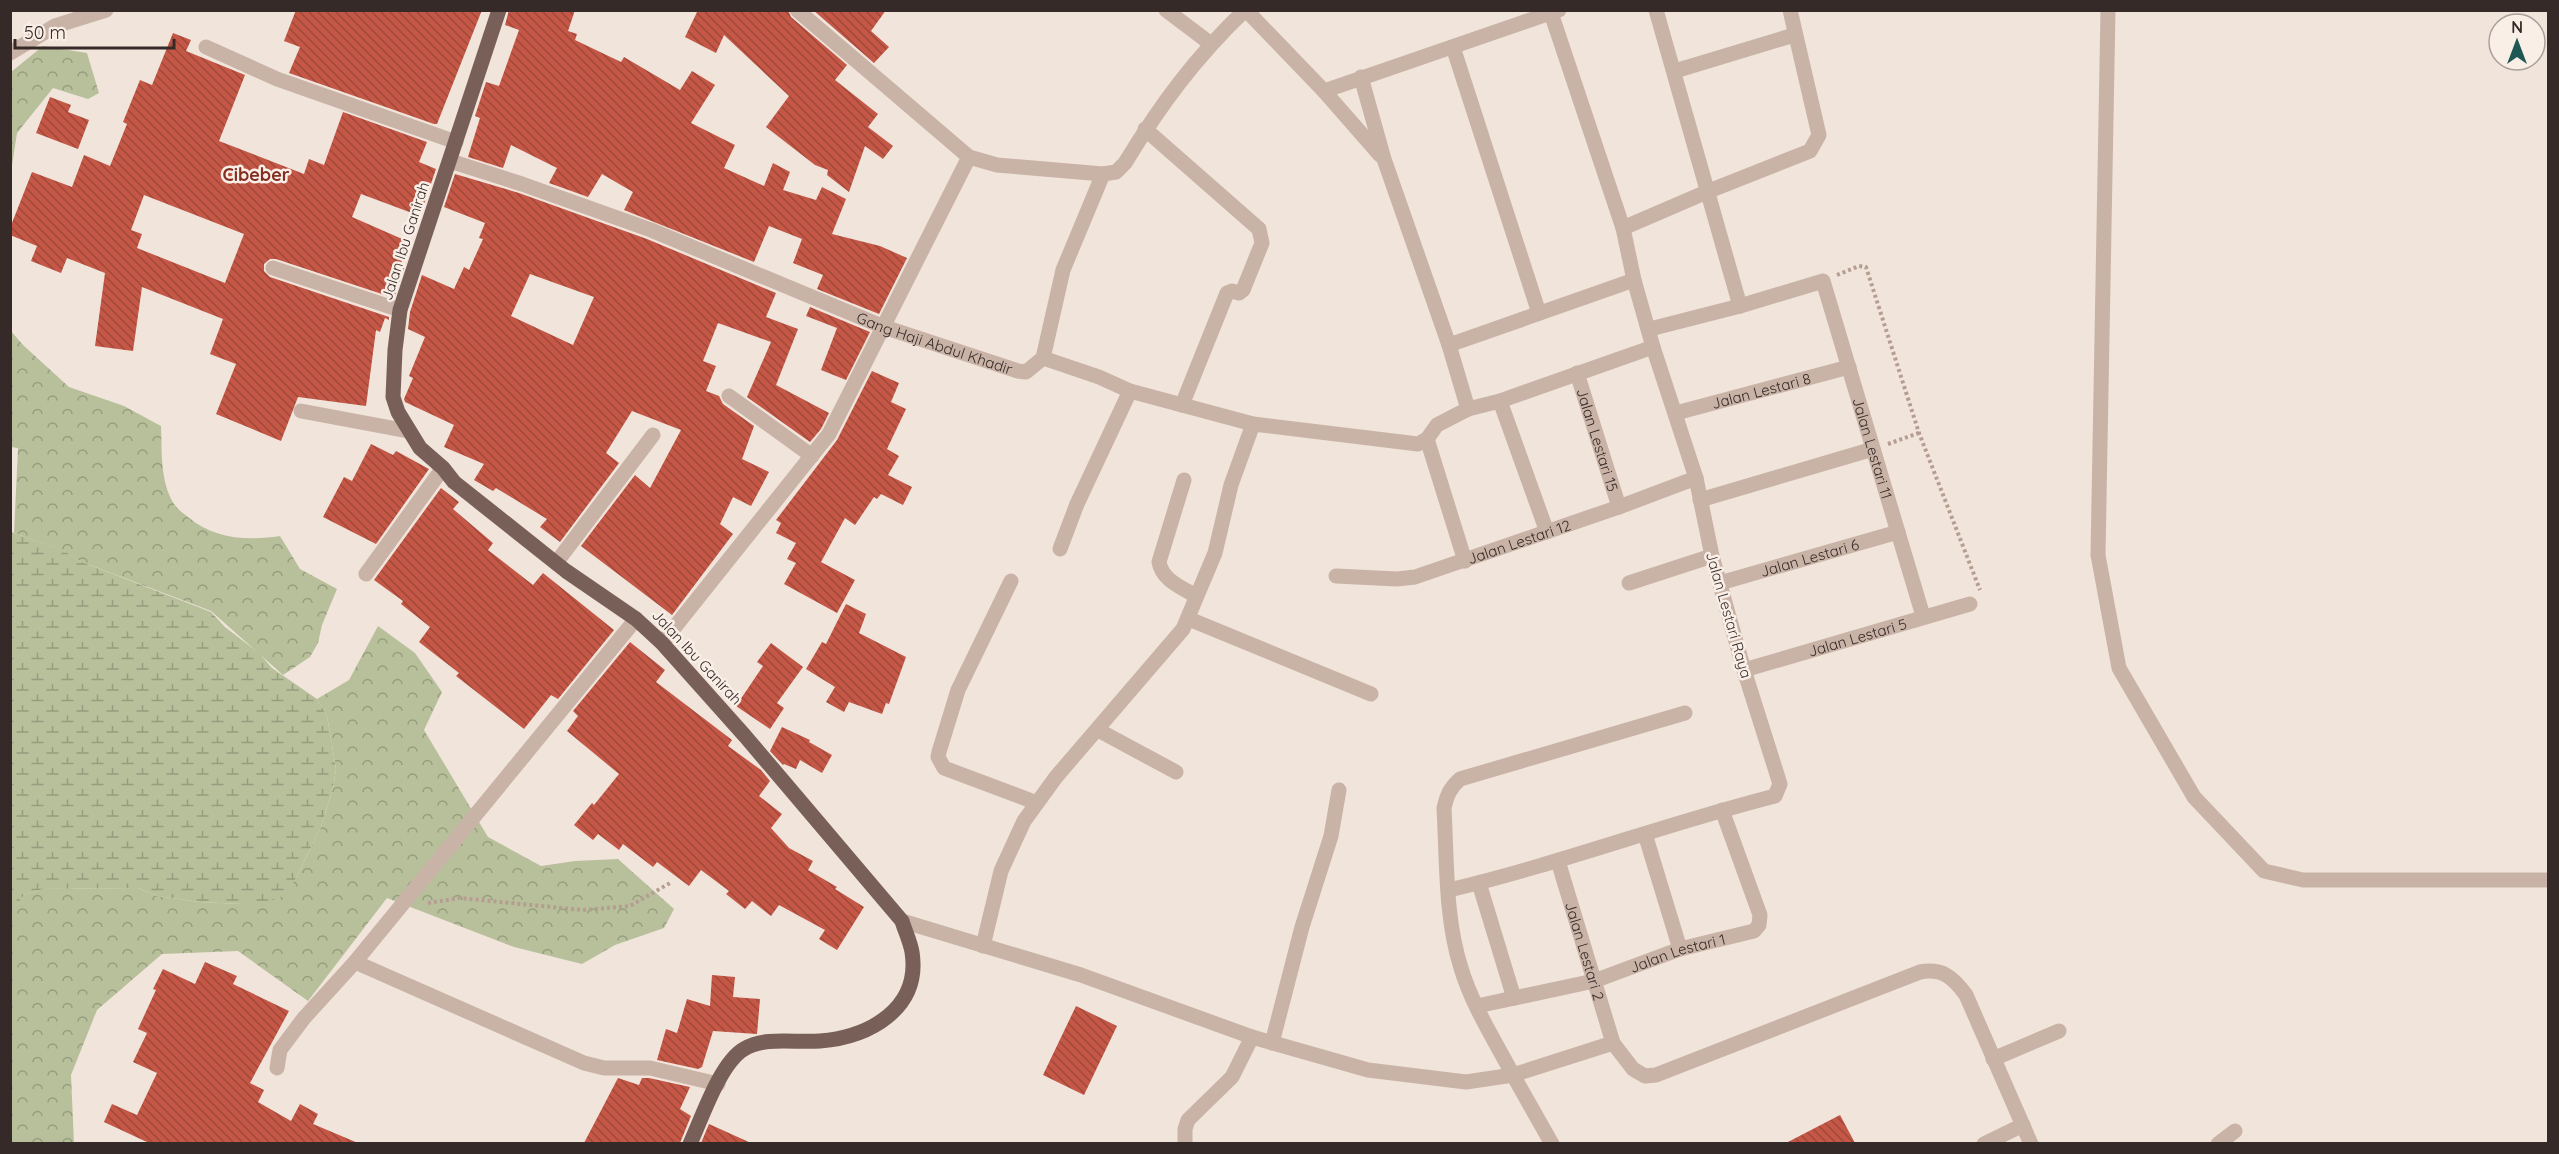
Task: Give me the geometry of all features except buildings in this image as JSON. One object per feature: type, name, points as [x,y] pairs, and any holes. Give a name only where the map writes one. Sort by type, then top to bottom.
[{"type":"main road","name":"Jalan Ibu Ganirah","points":[[499,10],[400,310],[393,397],[408,431],[420,448],[443,468],[454,482],[556,563],[636,619],[662,644],[745,736],[902,921],[912,952],[911,977],[903,1002],[885,1019],[864,1032],[839,1038],[753,1045],[734,1057],[718,1084],[690,1143]]},
{"type":"street","points":[[10,53],[54,26],[106,10]]},
{"type":"street","points":[[797,10],[969,157],[997,165],[1102,174],[1116,172],[1125,163],[1145,129],[1179,81],[1211,44],[1246,10],[1324,91],[1384,159]]},
{"type":"street","points":[[1166,10],[1211,44]]},
{"type":"street","points":[[1656,10],[1740,306]]},
{"type":"street","points":[[1623,228],[1708,190],[1810,151],[1819,135],[1818,127],[1794,35],[1790,10]]},
{"type":"street","points":[[2108,10],[2098,555],[2119,668],[2194,797],[2264,871],[2302,880],[2548,880]]},
{"type":"street","points":[[1324,91],[1554,11]]},
{"type":"street","name":"Jalan Lestari Raya","points":[[1450,889],[1558,861],[1775,796],[1780,784],[1744,670],[1712,556],[1696,478],[1653,347],[1623,228],[1554,11]]},
{"type":"street","points":[[1675,71],[1794,35]]},
{"type":"street","points":[[206,47],[277,79],[456,142]]},
{"type":"street","points":[[1454,47],[1539,313]]},
{"type":"street","points":[[1361,78],[1384,159],[1449,345],[1468,409]]},
{"type":"street","points":[[1145,129],[1259,229],[1262,236],[1262,243],[1243,290],[1239,293],[1232,291],[1227,293],[1182,405]]},
{"type":"street","points":[[662,644],[829,434],[969,157]]},
{"type":"street","name":"Gang Haji Abdul Khadir","points":[[450,161],[651,230],[884,327],[1018,371],[1026,372],[1043,358]]},
{"type":"street","points":[[1102,174],[1063,270],[1043,358],[1099,377],[1130,391],[1253,424],[1412,445],[1423,443],[1437,425],[1468,409],[1653,347]]},
{"type":"street","points":[[273,268],[400,310]]},
{"type":"street","points":[[1449,345],[1635,280]]},
{"type":"street","points":[[1650,329],[1740,306],[1822,281]]},
{"type":"street","name":"Jalan Lestari 11","points":[[1822,281],[1923,616]]},
{"type":"street","name":"Jalan Lestari 8","points":[[1676,413],[1849,367]]},
{"type":"street","name":"Jalan Lestari 15","points":[[1577,374],[1619,507]]},
{"type":"street","points":[[1060,549],[1077,504],[1130,391]]},
{"type":"street","points":[[729,396],[812,456]]},
{"type":"street","points":[[1500,400],[1547,532]]},
{"type":"street","points":[[301,411],[408,431]]},
{"type":"street","points":[[982,946],[1001,871],[1024,821],[1056,777],[1098,730],[1189,619],[1196,596],[1215,553],[1231,485],[1253,424]]},
{"type":"street","points":[[556,563],[653,435]]},
{"type":"street","points":[[1428,439],[1465,561]]},
{"type":"street","points":[[1700,500],[1873,449]]},
{"type":"street","points":[[366,574],[443,468]]},
{"type":"street","name":"Jalan Lestari 12","points":[[1336,576],[1415,578],[1696,478]]},
{"type":"street","points":[[1184,480],[1159,562],[1160,569],[1168,580],[1196,596]]},
{"type":"street","name":"Jalan Lestari 6","points":[[1720,583],[1898,532]]},
{"type":"street","points":[[1629,583],[1712,556]]},
{"type":"street","points":[[1011,581],[958,690],[940,744],[938,757],[944,768],[1037,803]]},
{"type":"street","name":"Jalan Lestari 5","points":[[1744,670],[1970,604]]},
{"type":"street","points":[[277,1068],[280,1050],[298,1026],[355,962],[636,619]]},
{"type":"street","points":[[1189,619],[1371,694]]},
{"type":"street","points":[[1552,1143],[1477,1006],[1461,968],[1453,932],[1444,808],[1447,796],[1452,786],[1460,779],[1685,713]]},
{"type":"street","points":[[1098,730],[1176,772]]},
{"type":"street","points":[[1272,1043],[1302,927],[1331,836],[1339,790]]},
{"type":"street","name":"Jalan Lestari 1","points":[[1477,1006],[1594,981],[1680,949],[1754,931],[1760,920],[1722,810]]},
{"type":"street","points":[[1645,834],[1680,949]]},
{"type":"street","name":"Jalan Lestari 2","points":[[1558,861],[1613,1043]]},
{"type":"street","points":[[1479,883],[1514,998]]},
{"type":"street","points":[[902,921],[1081,975],[1272,1043],[1368,1070],[1466,1082],[1514,1075],[1613,1043],[1633,1069],[1645,1076],[1656,1075],[1920,972],[1933,970],[1944,973],[1956,981],[1966,994],[2031,1143]]},
{"type":"street","points":[[355,962],[584,1063],[604,1068],[650,1068],[718,1084]]},
{"type":"street","points":[[1994,1059],[2059,1031]]},
{"type":"street","points":[[1185,1143],[1185,1129],[1188,1120],[1232,1077],[1252,1037]]},
{"type":"street","points":[[1983,1143],[2023,1125]]},
{"type":"street","points":[[2218,1143],[2235,1131]]},
{"type":"path","points":[[1822,281],[1859,266],[1866,267],[1919,433],[1979,586],[1979,600],[1970,604]]},
{"type":"path","points":[[1873,449],[1919,433]]},
{"type":"path","points":[[400,907],[460,898],[582,910],[630,906],[670,883]]},
{"type":"green space","points":[[43,46],[87,53],[99,93],[88,99],[53,88],[17,133],[11,172],[11,72]]},
{"type":"green space","points":[[10,330],[69,387],[124,406],[161,426],[166,486],[174,504],[182,512],[209,530],[231,537],[280,536],[300,569],[337,589],[322,625],[318,643],[310,657],[283,675],[211,611],[82,562],[61,550],[14,533],[18,448],[11,447]]},
{"type":"green space","points":[[11,532],[62,550],[82,562],[211,612],[225,627],[259,653],[272,668],[317,699],[327,716],[336,769],[333,788],[321,827],[295,880],[284,896],[242,904],[200,902],[157,896],[138,888],[43,889],[24,895],[11,912]]},
{"type":"green space","points":[[378,626],[415,653],[442,692],[424,730],[488,837],[541,866],[575,861],[618,859],[674,909],[664,928],[615,945],[582,964],[514,947],[387,898],[308,1001],[238,951],[162,954],[97,1010],[71,1075],[74,1144],[11,1143],[12,910],[24,895],[43,889],[138,888],[157,896],[200,902],[242,904],[295,880],[321,827],[333,788],[336,769],[327,716],[317,699],[349,680]]},
{"type":"district","name":"Cibeber","points":[[256,174]]}]
